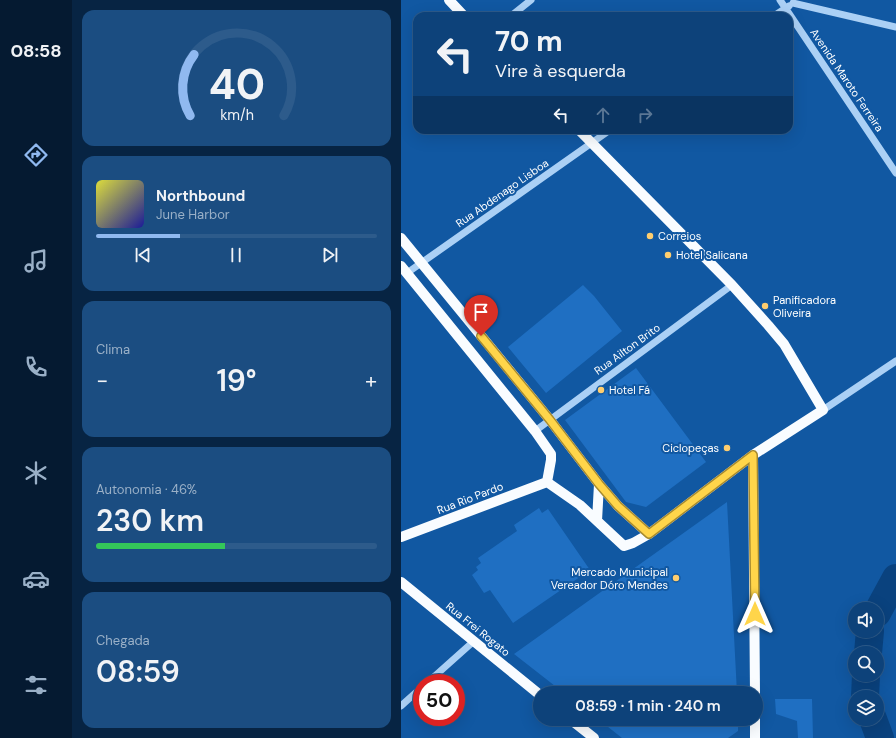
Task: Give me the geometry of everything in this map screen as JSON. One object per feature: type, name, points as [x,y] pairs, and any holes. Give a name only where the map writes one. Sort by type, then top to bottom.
[{"type":"main road","points":[[449,0],[460,12]]},
{"type":"main road","points":[[404,270],[535,431],[551,454],[547,482],[580,505],[624,546],[649,534],[753,455],[823,410],[784,344],[732,285],[583,134]]},
{"type":"main road","points":[[401,238],[550,420],[599,484],[618,506],[649,534]]},
{"type":"main road","points":[[753,455],[755,686]]},
{"type":"main road","name":"Rua Rio Pardo","points":[[401,537],[547,482]]},
{"type":"main road","points":[[597,521],[599,484]]},
{"type":"main road","name":"Rua Frei Rogato","points":[[401,582],[533,689]]},
{"type":"main road","points":[[579,726],[594,738]]},
{"type":"main road","points":[[755,726],[755,738]]},
{"type":"street","points":[[516,12],[531,0]]},
{"type":"street","name":"Avenida Maroto Ferreira","points":[[780,0],[788,12]]},
{"type":"street","points":[[780,12],[795,2],[896,27]]},
{"type":"street","name":"Avenida Maroto Ferreira","points":[[793,20],[896,173]]},
{"type":"street","name":"Rua Abdenago Lisboa","points":[[404,270],[422,263],[604,134]]},
{"type":"street","name":"Rua Ailton Brito","points":[[535,431],[732,285]]},
{"type":"street","points":[[823,410],[896,361]]},
{"type":"street","points":[[437,674],[474,641]]},
{"type":"street","points":[[401,706],[413,696]]},
{"type":"building","points":[[583,285],[594,296],[622,331],[546,393],[508,347]]},
{"type":"building","points":[[636,368],[706,462],[646,507],[626,502],[565,420]]},
{"type":"building","name":"Mercado Municipal Vereador Dóro Mendes","points":[[727,502],[737,686],[555,686],[514,654]]},
{"type":"building","points":[[539,508],[542,513],[548,509],[590,570],[513,623],[490,590],[484,593],[472,575],[478,570],[476,567],[481,563],[478,558],[517,531],[514,525]]},
{"type":"building","points":[[775,699],[812,699],[813,738],[798,738],[797,721],[776,714]]},
{"type":"building","points":[[607,726],[738,726],[738,731],[728,738],[622,738]]},
{"type":"waterway","points":[[883,602],[896,578]]},
{"type":"waterway","points":[[869,638],[869,646]]},
{"type":"waterway","points":[[865,690],[866,682]]},
{"type":"waterway","points":[[876,726],[880,738]]},
{"type":"place","name":"Correios","points":[[650,236]]},
{"type":"place","name":"Hotel Salicana","points":[[668,255]]},
{"type":"place","name":"Panificadora Oliveira","points":[[765,306]]},
{"type":"place","name":"Hotel Fá","points":[[601,390]]},
{"type":"place","name":"Ciclopeças","points":[[727,448]]},
{"type":"place","name":"Mercado Municipal Vereador Dóro Mendes","points":[[676,578]]},
{"type":"route","points":[[481,336],[550,420],[599,484],[618,506],[649,534],[753,455],[755,614]]}]
